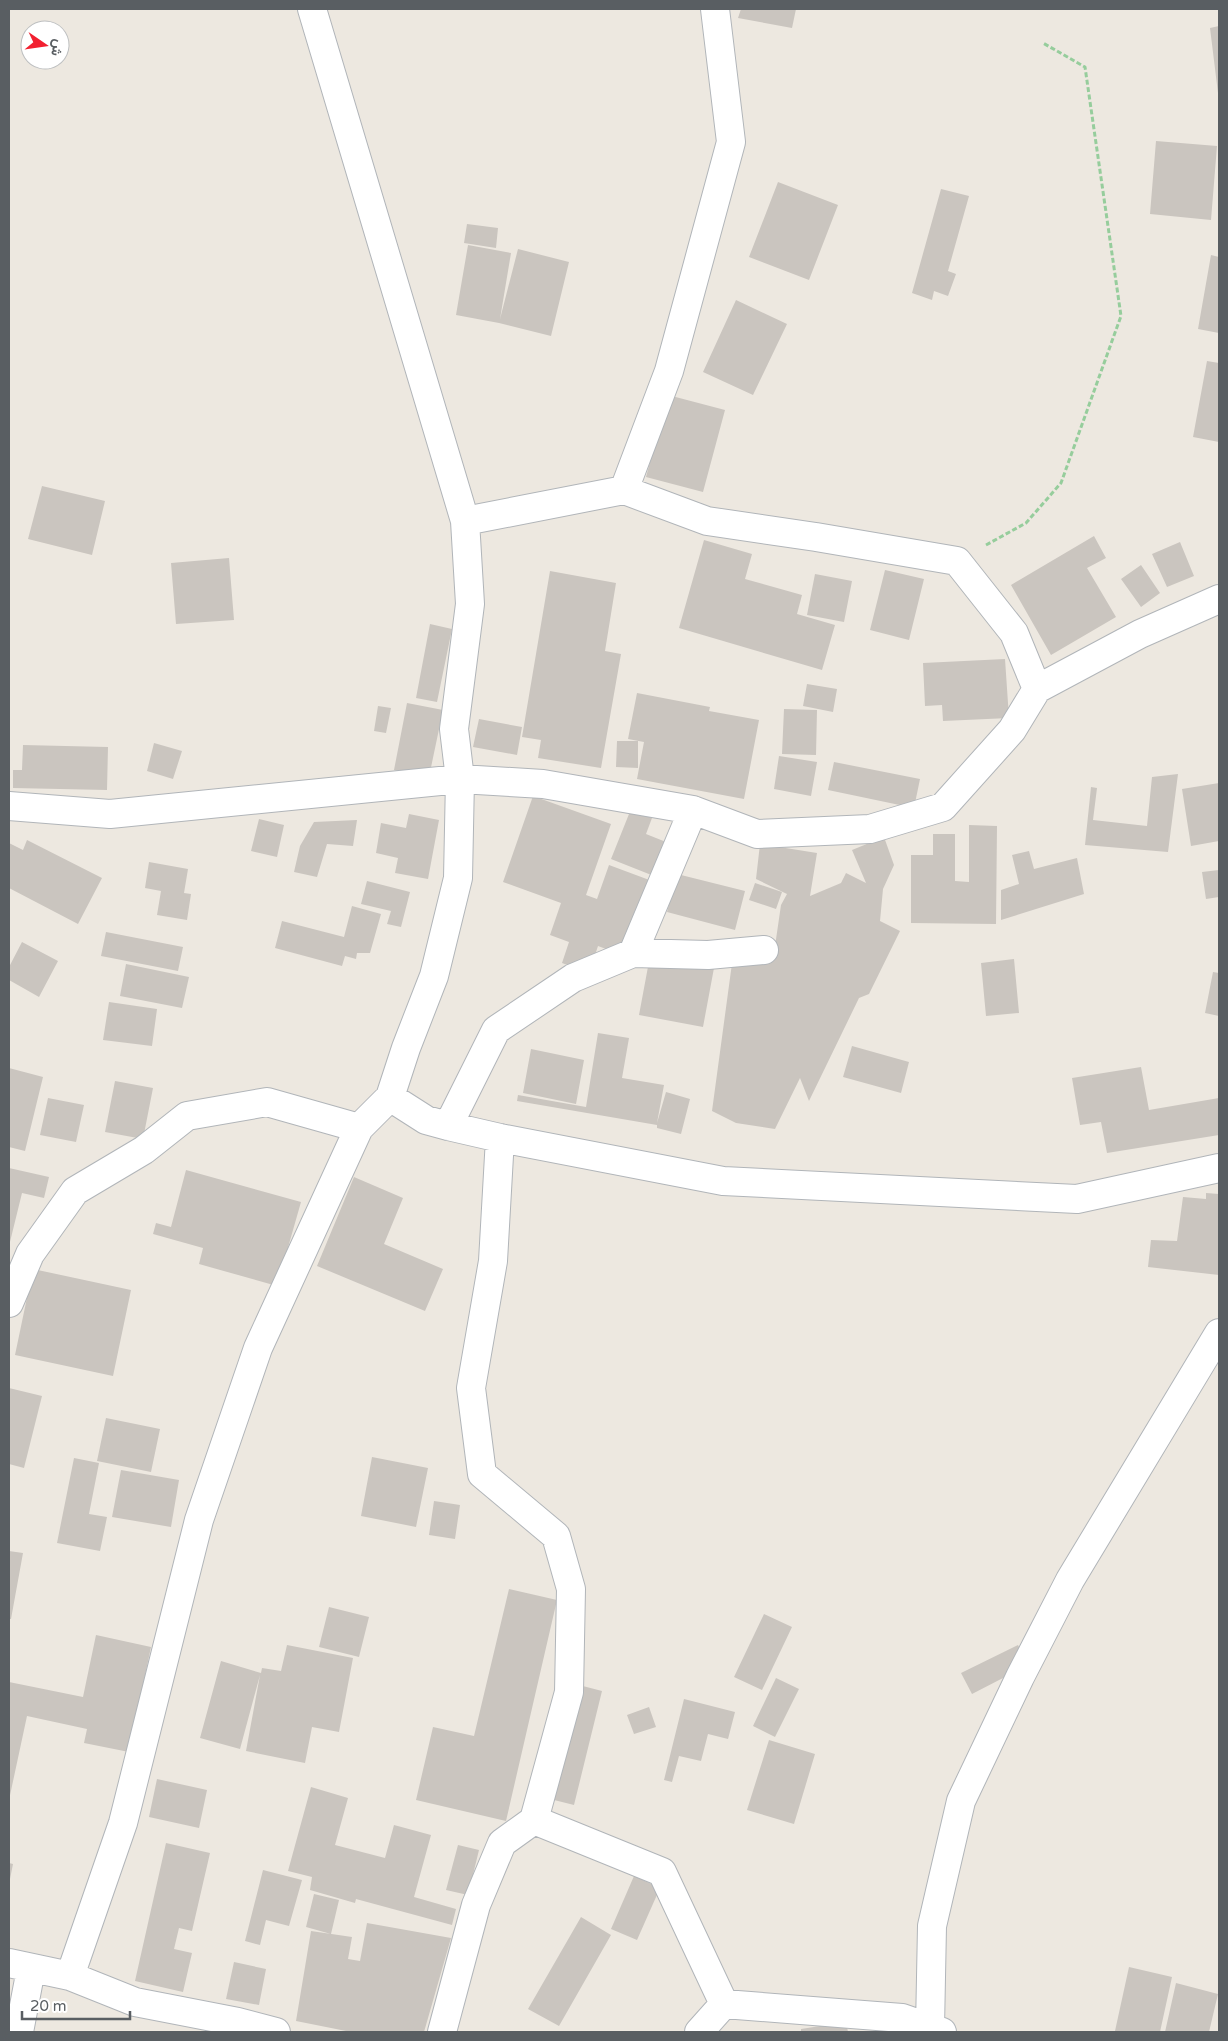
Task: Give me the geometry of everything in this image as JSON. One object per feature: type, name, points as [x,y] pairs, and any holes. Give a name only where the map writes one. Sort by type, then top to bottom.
[{"type":"street","points":[[70,1976],[124,1823],[199,1520],[258,1348],[358,1128],[390,1097],[406,1048],[434,976],[458,878],[460,779],[454,729],[470,604],[465,521],[312,9]]},
{"type":"street","points":[[624,490],[669,371],[731,142],[715,9]]},
{"type":"street","points":[[465,521],[624,490],[707,521],[957,561],[1014,634],[1037,689]]},
{"type":"street","points":[[9,806],[110,814],[460,779],[543,784],[693,810],[757,834],[870,829],[943,807],[1012,730],[1037,689],[1140,634],[1219,599]]},
{"type":"street","points":[[633,953],[693,810]]},
{"type":"street","points":[[448,1126],[496,1030],[573,978],[633,953],[708,955],[764,950]]},
{"type":"street","points":[[390,1097],[426,1120],[448,1126],[500,1138],[723,1181],[1077,1199],[1219,1168]]},
{"type":"street","points":[[9,1303],[30,1254],[75,1191],[144,1150],[187,1116],[267,1102],[358,1128]]},
{"type":"street","points":[[442,2032],[476,1905],[502,1843],[534,1820],[569,1692],[571,1589],[556,1536],[482,1474],[471,1388],[493,1261],[500,1138]]},
{"type":"street","points":[[724,2004],[902,2018],[936,2030],[932,1926],[962,1801],[1020,1676],[1070,1580],[1219,1333]]},
{"type":"street","points":[[534,1820],[662,1872],[724,2004]]},
{"type":"street","points":[[19,2032],[20,1966],[70,1976],[135,2002],[238,2022],[276,2032]]},
{"type":"street","points":[[698,2032],[724,2004]]},
{"type":"path","points":[[957,561],[1026,523],[1061,483],[1121,316],[1085,67],[1043,43]]},
{"type":"building","points":[[741,9],[796,9],[792,28],[738,18]]},
{"type":"building","points":[[1219,26],[1219,93],[1218,93],[1210,28]]},
{"type":"building","points":[[1156,141],[1217,146],[1211,220],[1150,214]]},
{"type":"building","points":[[778,182],[838,205],[809,280],[749,257]]},
{"type":"building","points":[[941,189],[969,196],[948,271],[956,274],[948,296],[934,291],[932,300],[912,293]]},
{"type":"building","points":[[467,224],[498,228],[496,248],[464,243]]},
{"type":"building","points":[[468,245],[511,253],[500,319],[518,249],[569,262],[551,336],[456,315]]},
{"type":"building","points":[[1211,255],[1219,257],[1219,333],[1198,329]]},
{"type":"building","points":[[736,300],[787,324],[753,395],[703,372]]},
{"type":"building","points":[[1207,361],[1219,363],[1219,442],[1193,437]]},
{"type":"building","points":[[668,395],[725,410],[703,492],[646,477]]},
{"type":"building","points":[[42,486],[105,501],[92,555],[28,539]]},
{"type":"building","points":[[1094,536],[1106,558],[1087,568],[1116,617],[1051,655],[1011,585]]},
{"type":"building","points":[[704,540],[752,554],[745,579],[802,595],[797,614],[835,625],[822,670],[679,628]]},
{"type":"building","points":[[1180,542],[1194,576],[1167,587],[1152,554]]},
{"type":"building","points":[[229,558],[234,620],[176,624],[171,563]]},
{"type":"building","points":[[1141,565],[1160,593],[1141,607],[1121,579]]},
{"type":"building","points":[[885,570],[924,579],[909,640],[870,630]]},
{"type":"building","points":[[550,571],[616,583],[605,651],[621,654],[601,768],[538,758],[541,740],[522,737]]},
{"type":"building","points":[[815,574],[852,581],[844,622],[807,615]]},
{"type":"building","points":[[430,624],[452,629],[437,702],[416,698]]},
{"type":"building","points":[[1005,659],[1009,718],[943,721],[942,705],[925,706],[923,663]]},
{"type":"building","points":[[807,684],[837,689],[833,712],[803,706]]},
{"type":"building","points":[[637,693],[710,707],[709,711],[759,720],[744,799],[637,779],[644,742],[628,739]]},
{"type":"building","points":[[407,703],[443,710],[429,777],[394,770]]},
{"type":"building","points":[[378,706],[391,708],[386,733],[374,731]]},
{"type":"building","points":[[784,709],[817,710],[816,755],[782,754]]},
{"type":"building","points":[[479,719],[522,727],[517,755],[473,747]]},
{"type":"building","points":[[617,741],[638,741],[638,768],[616,767]]},
{"type":"building","points":[[154,743],[182,751],[173,779],[147,771]]},
{"type":"building","points":[[23,745],[108,747],[107,790],[13,788],[13,770],[22,770]]},
{"type":"building","points":[[779,756],[817,762],[811,796],[774,789]]},
{"type":"building","points":[[834,762],[920,779],[914,808],[828,790]]},
{"type":"building","points":[[1178,774],[1168,852],[1085,845],[1091,787],[1097,788],[1093,820],[1147,826],[1152,777]]},
{"type":"building","points":[[1219,783],[1219,841],[1191,846],[1182,789]]},
{"type":"building","points":[[533,796],[611,824],[586,895],[597,899],[609,865],[652,881],[625,956],[598,946],[589,973],[562,963],[569,942],[550,935],[561,903],[503,882]]},
{"type":"building","points":[[631,809],[652,818],[646,834],[676,846],[664,880],[611,859]]},
{"type":"building","points":[[409,814],[439,820],[428,879],[395,873],[398,858],[376,853],[381,823],[406,828]]},
{"type":"building","points":[[259,819],[284,825],[277,857],[251,851]]},
{"type":"building","points":[[357,820],[353,846],[327,844],[317,877],[294,872],[300,846],[314,822]]},
{"type":"building","points":[[969,825],[997,826],[996,924],[911,923],[911,855],[933,855],[933,834],[955,834],[955,881],[969,882]]},
{"type":"building","points":[[884,837],[894,865],[883,889],[880,921],[900,931],[869,994],[859,998],[809,1101],[800,1078],[775,1129],[736,1123],[712,1111],[733,956],[774,953],[781,905],[787,894],[756,879],[760,844],[817,853],[810,896],[841,883],[846,873],[866,883],[852,850]]},
{"type":"building","points":[[27,840],[102,878],[78,924],[9,888],[9,843],[23,850]]},
{"type":"building","points":[[1029,851],[1034,869],[1077,858],[1084,894],[1001,920],[1001,890],[1019,884],[1012,855]]},
{"type":"building","points":[[149,862],[188,869],[184,893],[191,894],[187,920],[157,915],[161,891],[145,888]]},
{"type":"building","points":[[1219,870],[1219,897],[1206,899],[1202,872]]},
{"type":"building","points":[[677,874],[745,891],[735,930],[667,912]]},
{"type":"building","points":[[367,881],[410,892],[401,927],[387,924],[391,911],[361,904]]},
{"type":"building","points":[[755,883],[782,892],[776,909],[749,900]]},
{"type":"building","points":[[352,906],[381,914],[370,953],[357,953],[356,959],[345,956],[342,966],[275,948],[282,921],[344,937]]},
{"type":"building","points":[[106,932],[183,947],[178,971],[101,956]]},
{"type":"building","points":[[22,942],[58,961],[39,997],[9,980],[9,967]]},
{"type":"building","points":[[650,956],[714,968],[703,1027],[639,1015]]},
{"type":"building","points":[[1014,959],[1019,1013],[986,1016],[981,963]]},
{"type":"building","points":[[126,964],[189,977],[182,1008],[120,996]]},
{"type":"building","points":[[1213,972],[1219,973],[1219,1016],[1205,1013]]},
{"type":"building","points":[[109,1002],[157,1009],[152,1046],[103,1040]]},
{"type":"building","points":[[598,1033],[629,1038],[622,1078],[664,1085],[657,1123],[666,1092],[690,1099],[681,1134],[657,1128],[657,1125],[517,1101],[518,1095],[586,1107]]},
{"type":"building","points":[[852,1046],[909,1062],[901,1093],[843,1077]]},
{"type":"building","points":[[531,1049],[584,1060],[576,1104],[523,1093]]},
{"type":"building","points":[[1141,1067],[1149,1110],[1219,1098],[1219,1135],[1107,1153],[1101,1122],[1080,1125],[1072,1078]]},
{"type":"building","points":[[9,1068],[43,1077],[25,1151],[9,1147]]},
{"type":"building","points":[[115,1081],[153,1088],[143,1139],[105,1132]]},
{"type":"building","points":[[48,1098],[84,1105],[76,1142],[40,1135]]},
{"type":"building","points":[[9,1168],[49,1177],[44,1198],[22,1193],[9,1246]]},
{"type":"building","points":[[186,1170],[301,1202],[277,1286],[199,1264],[203,1248],[153,1234],[156,1223],[171,1227]]},
{"type":"building","points":[[354,1177],[403,1198],[384,1244],[443,1269],[425,1311],[317,1266]]},
{"type":"building","points":[[1206,1193],[1219,1194],[1219,1275],[1148,1267],[1151,1240],[1177,1241],[1183,1197],[1206,1199]]},
{"type":"building","points":[[33,1269],[131,1290],[113,1376],[15,1355]]},
{"type":"building","points":[[9,1388],[42,1396],[24,1468],[9,1464]]},
{"type":"building","points":[[106,1418],[160,1429],[151,1472],[97,1461]]},
{"type":"building","points":[[372,1457],[428,1468],[416,1527],[361,1516]]},
{"type":"building","points":[[74,1458],[99,1463],[89,1514],[107,1517],[100,1551],[57,1543]]},
{"type":"building","points":[[121,1470],[179,1480],[171,1527],[112,1517]]},
{"type":"building","points":[[434,1501],[460,1505],[455,1539],[429,1535]]},
{"type":"building","points":[[9,1551],[23,1553],[11,1619],[9,1619]]},
{"type":"building","points":[[509,1589],[557,1600],[506,1821],[416,1800],[433,1727],[474,1736]]},
{"type":"building","points":[[329,1607],[369,1617],[359,1657],[319,1647]]},
{"type":"building","points":[[764,1614],[792,1627],[762,1690],[734,1677]]},
{"type":"building","points":[[96,1635],[151,1647],[129,1752],[84,1743],[87,1729],[27,1716],[9,1800],[9,1682],[83,1697]]},
{"type":"building","points":[[287,1645],[353,1658],[339,1732],[312,1727],[305,1763],[246,1751],[260,1675],[240,1749],[200,1738],[221,1661],[261,1673],[262,1668],[281,1671]]},
{"type":"building","points":[[1018,1645],[1028,1665],[972,1694],[961,1673]]},
{"type":"building","points":[[776,1678],[799,1689],[775,1737],[753,1726]]},
{"type":"building","points":[[575,1684],[602,1691],[574,1805],[546,1798]]},
{"type":"building","points":[[684,1699],[735,1712],[728,1739],[708,1734],[701,1761],[679,1756],[672,1782],[664,1780]]},
{"type":"building","points":[[649,1707],[656,1727],[634,1734],[627,1715]]},
{"type":"building","points":[[769,1740],[815,1754],[794,1824],[747,1810]]},
{"type":"building","points":[[157,1779],[207,1790],[199,1828],[149,1817]]},
{"type":"building","points":[[311,1787],[348,1798],[335,1845],[385,1858],[394,1825],[431,1835],[414,1897],[456,1909],[452,1925],[356,1899],[355,1903],[310,1890],[312,1877],[288,1871]]},
{"type":"building","points":[[166,1843],[210,1853],[192,1931],[179,1928],[174,1949],[192,1953],[183,1992],[135,1981]]},
{"type":"building","points":[[458,1845],[479,1850],[468,1895],[446,1890]]},
{"type":"building","points":[[9,1863],[13,1864],[10,1879],[9,1879]]},
{"type":"building","points":[[263,1870],[302,1880],[289,1926],[266,1920],[260,1945],[245,1941]]},
{"type":"building","points":[[634,1876],[660,1888],[637,1940],[611,1929]]},
{"type":"building","points":[[314,1894],[339,1900],[331,1934],[306,1927]]},
{"type":"building","points":[[581,1917],[611,1935],[559,2026],[528,2009]]},
{"type":"building","points":[[367,1923],[451,1938],[424,2032],[351,2032],[296,2021],[311,1931],[352,1937],[348,1959],[360,1961]]},
{"type":"building","points":[[234,1962],[266,1969],[259,2005],[226,1999]]},
{"type":"building","points":[[1129,1967],[1172,1977],[1160,2032],[1115,2031]]},
{"type":"building","points":[[1176,1983],[1218,1994],[1209,2032],[1165,2032]]},
{"type":"building","points":[[846,2022],[848,2032],[801,2032],[801,2029]]}]
